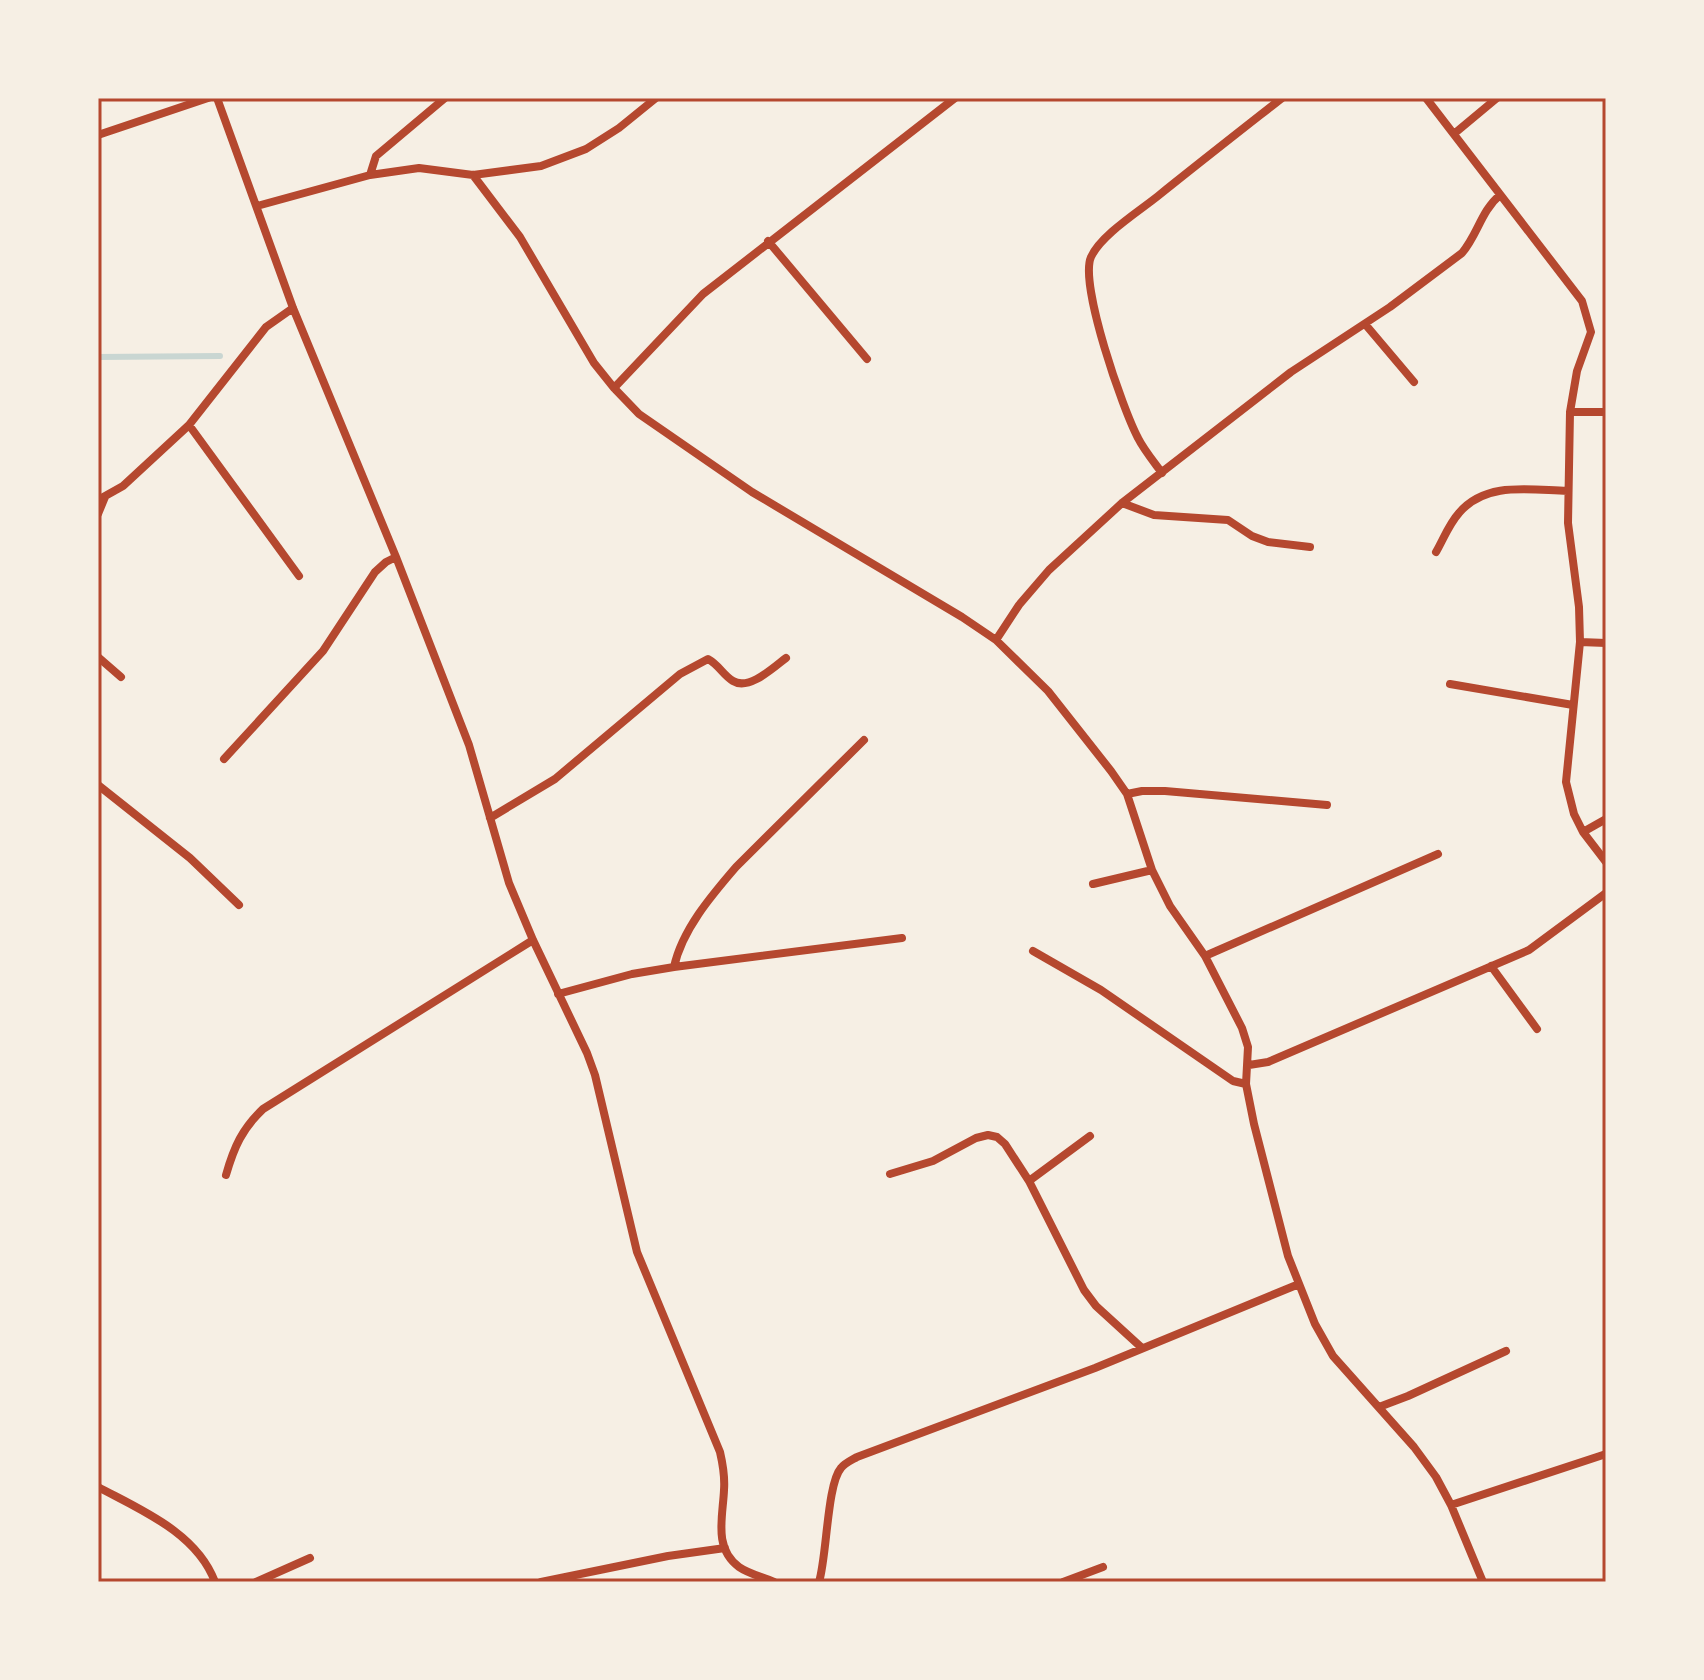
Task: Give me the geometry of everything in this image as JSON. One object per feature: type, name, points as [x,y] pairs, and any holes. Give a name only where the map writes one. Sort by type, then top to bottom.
[{"type":"street","points":[[98,135],[208,98]]},
{"type":"street","points":[[217,98],[293,308],[396,557],[469,745],[509,883],[595,1075],[642,1268],[720,1452],[725,1474],[720,1517],[725,1548],[740,1568],[774,1582]]},
{"type":"street","points":[[370,175],[376,156],[445,98]]},
{"type":"street","points":[[257,206],[370,175],[419,168],[473,175],[541,166],[586,149],[619,128],[656,98]]},
{"type":"street","points":[[614,388],[703,294],[955,98]]},
{"type":"street","points":[[1162,473],[1138,438],[1124,404],[1092,302],[1089,260],[1098,245],[1282,98]]},
{"type":"street","points":[[1426,98],[1582,301],[1589,319],[1591,332],[1577,371],[1570,412],[1569,542],[1579,607],[1580,642],[1566,782],[1574,814],[1583,832],[1606,862]]},
{"type":"street","points":[[1455,133],[1497,98]]},
{"type":"street","points":[[473,175],[520,237],[594,363],[639,414],[752,492],[996,640],[1048,691],[1127,794],[1152,870],[1170,906],[1205,956],[1242,1028],[1249,1065],[1246,1084],[1265,1168],[1288,1256],[1315,1324],[1333,1356],[1421,1457],[1451,1505],[1483,1582]]},
{"type":"street","points":[[996,640],[1019,605],[1049,570],[1122,503],[1291,372],[1365,324],[1462,253],[1472,241],[1489,204],[1500,195]]},
{"type":"street","points":[[768,241],[867,359]]},
{"type":"street","points":[[98,514],[102,498],[123,486],[189,425],[266,327],[293,308]]},
{"type":"street","points":[[1365,324],[1414,382]]},
{"type":"street","points":[[1570,412],[1606,412]]},
{"type":"street","points":[[189,425],[299,576]]},
{"type":"street","points":[[1436,552],[1458,514],[1489,493],[1510,489],[1567,491]]},
{"type":"street","points":[[1122,503],[1154,515],[1228,520],[1252,536],[1268,542],[1310,547]]},
{"type":"street","points":[[224,759],[323,651],[375,572],[396,557]]},
{"type":"street","points":[[1580,642],[1606,643]]},
{"type":"street","points":[[98,657],[121,677]]},
{"type":"street","points":[[490,818],[555,779],[680,674],[698,663],[708,659],[717,663],[734,682],[742,684],[759,677],[786,658]]},
{"type":"street","points":[[1450,684],[1573,705]]},
{"type":"street","points":[[674,967],[681,943],[718,888],[864,740]]},
{"type":"street","points":[[98,785],[190,858],[239,905]]},
{"type":"street","points":[[1127,794],[1165,791],[1327,805]]},
{"type":"street","points":[[1583,832],[1606,819]]},
{"type":"street","points":[[1205,956],[1438,854]]},
{"type":"street","points":[[1093,884],[1152,870]]},
{"type":"street","points":[[1249,1065],[1268,1062],[1529,950],[1606,893]]},
{"type":"street","points":[[558,994],[632,974],[674,967],[902,938]]},
{"type":"street","points":[[226,1175],[235,1145],[246,1126],[263,1109],[533,940]]},
{"type":"street","points":[[1033,951],[1101,990],[1233,1081],[1246,1084]]},
{"type":"street","points":[[1491,966],[1537,1029]]},
{"type":"street","points":[[890,1174],[933,1161],[976,1138],[988,1135],[997,1137],[1029,1181],[1084,1290],[1096,1306],[1142,1348]]},
{"type":"street","points":[[1029,1181],[1090,1136]]},
{"type":"street","points":[[819,1582],[826,1554],[834,1480],[841,1466],[857,1457],[1299,1284]]},
{"type":"street","points":[[1379,1407],[1506,1351]]},
{"type":"street","points":[[1451,1505],[1606,1454]]},
{"type":"street","points":[[98,1487],[150,1514],[194,1547],[209,1567],[215,1582]]},
{"type":"street","points":[[541,1582],[668,1556],[725,1548]]},
{"type":"street","points":[[256,1582],[310,1558]]},
{"type":"street","points":[[1063,1582],[1103,1567]]},
{"type":"waterway","points":[[98,357],[220,356]]}]
